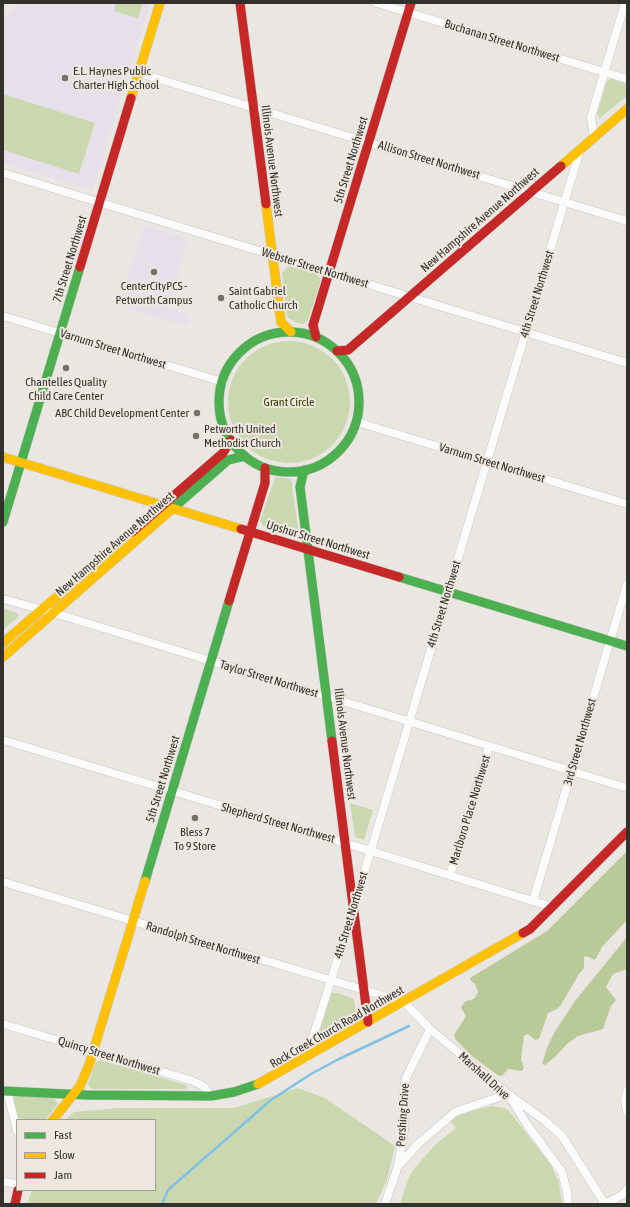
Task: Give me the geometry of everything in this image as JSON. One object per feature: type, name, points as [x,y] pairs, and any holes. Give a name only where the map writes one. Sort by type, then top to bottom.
[{"type":"street","name":"7th Street Northwest","points":[[3,522],[160,3]]},
{"type":"street","name":"Illinois Avenue Northwest","points":[[240,3],[281,322]]},
{"type":"street","name":"Buchanan Street Northwest","points":[[377,3],[627,79]]},
{"type":"street","name":"5th Street Northwest","points":[[316,338],[313,325],[411,3]]},
{"type":"street","points":[[594,137],[590,117],[625,3]]},
{"type":"street","name":"Allison Street Northwest","points":[[139,73],[627,221]]},
{"type":"street","name":"New Hampshire Avenue Northwest","points":[[348,350],[627,109]]},
{"type":"street","name":"4th Street Northwest","points":[[306,1058],[354,907],[580,150]]},
{"type":"street","name":"Webster Street Northwest","points":[[3,173],[627,363]]},
{"type":"street","name":"Varnum Street Northwest","points":[[3,316],[223,382]]},
{"type":"street","points":[[273,334],[281,322],[291,332]]},
{"type":"street","points":[[303,334],[313,325]]},
{"type":"street","points":[[291,332],[303,334],[316,338],[337,351],[347,362],[356,379],[359,393],[357,422],[349,439],[337,453],[322,464],[304,470],[287,472],[265,468],[245,456],[231,440],[223,424],[220,410],[220,396],[223,382],[231,363],[242,351],[255,341],[273,334],[291,332]]},
{"type":"street","points":[[337,351],[348,350],[347,362]]},
{"type":"street","name":"Varnum Street Northwest","points":[[357,422],[627,504]]},
{"type":"street","name":"New Hampshire Avenue Northwest","points":[[3,643],[223,453],[231,440]]},
{"type":"street","name":"New Hampshire Avenue Northwest","points":[[3,657],[175,508],[228,460],[245,456]]},
{"type":"street","name":"Upshur Street Northwest","points":[[3,457],[163,504],[627,646]]},
{"type":"street","name":"5th Street Northwest","points":[[54,1119],[84,1079],[251,532],[265,483],[265,468]]},
{"type":"street","name":"Illinois Avenue Northwest","points":[[304,470],[300,487],[368,1022]]},
{"type":"street","name":"3rd Street Northwest","points":[[533,901],[627,584]]},
{"type":"street","name":"Taylor Street Northwest","points":[[3,599],[42,609],[627,788]]},
{"type":"street","name":"Shepherd Street Northwest","points":[[3,740],[552,907]]},
{"type":"street","name":"Marlboro Place Northwest","points":[[450,875],[489,746]]},
{"type":"street","name":"Rock Creek Church Road Northwest","points":[[5,1091],[74,1094],[211,1096],[234,1092],[254,1086],[306,1058],[524,933],[627,832]]},
{"type":"street","name":"Randolph Street Northwest","points":[[3,882],[404,1002]]},
{"type":"street","name":"Marshall Drive","points":[[404,1002],[430,1029],[508,1094],[528,1126],[562,1172],[567,1192],[568,1204]]},
{"type":"street","name":"Quincy Street Northwest","points":[[3,1024],[193,1081],[203,1086],[211,1096]]},
{"type":"street","name":"Pershing Drive","points":[[385,1204],[398,1166],[404,1131],[403,1096],[406,1078],[430,1029]]},
{"type":"street","points":[[5,1091],[16,1128]]},
{"type":"street","points":[[627,1091],[624,1100],[627,1111]]},
{"type":"street","points":[[398,1166],[418,1144],[455,1112],[508,1094],[544,1120],[562,1136],[605,1204],[622,1195],[627,1189]]},
{"type":"street","points":[[3,1182],[16,1184]]},
{"type":"street","points":[[15,1204],[18,1191]]},
{"type":"shaded area","name":"E.L. Haynes Public Charter High School","points":[[20,3],[150,3],[93,190],[3,164],[3,18]]},
{"type":"shaded area","name":"CenterCityPCS - Petworth Campus","points":[[144,225],[188,239],[169,308],[190,315],[187,326],[119,306]]},
{"type":"green space","points":[[116,3],[143,3],[138,18],[114,11]]},
{"type":"green space","points":[[611,79],[627,84],[627,96],[600,118],[597,114],[607,81]]},
{"type":"green space","points":[[3,94],[95,123],[79,174],[3,150]]},
{"type":"green space","points":[[288,266],[317,274],[321,280],[308,320],[303,324],[297,323],[287,317],[282,273]]},
{"type":"green space","name":"Grant Circle","points":[[289,341],[301,342],[312,346],[323,351],[332,359],[340,368],[345,379],[349,390],[349,414],[345,425],[340,436],[332,445],[323,453],[312,458],[301,462],[289,463],[277,462],[266,458],[255,453],[246,445],[238,436],[233,425],[229,414],[228,402],[229,390],[233,379],[238,368],[246,359],[255,351],[266,346],[277,342]]},
{"type":"green space","points":[[275,477],[291,479],[299,534],[296,537],[263,526],[260,521]]},
{"type":"green space","points":[[3,608],[18,614],[17,618],[3,630]]},
{"type":"green space","points":[[350,803],[373,810],[364,840],[355,837]]},
{"type":"green space","points":[[627,851],[627,920],[602,947],[595,960],[586,956],[584,957],[584,968],[561,1005],[557,1009],[548,1013],[539,1039],[535,1040],[528,1034],[524,1036],[521,1059],[524,1068],[522,1071],[508,1069],[502,1076],[499,1076],[473,1057],[456,1040],[454,1035],[466,1016],[461,1008],[463,1004],[466,1001],[474,999],[478,992],[475,984],[470,978],[547,931]]},
{"type":"green space","points":[[627,937],[627,969],[613,974],[606,987],[616,1000],[611,1006],[603,1029],[578,1036],[567,1044],[545,1065],[542,1064],[554,1033],[575,1001]]},
{"type":"green space","points":[[331,993],[339,993],[354,999],[356,1015],[355,1021],[327,1037],[320,1031]]},
{"type":"green space","points":[[100,1060],[186,1085],[187,1088],[93,1089],[89,1087],[88,1083],[96,1062]]},
{"type":"green space","points":[[298,1088],[325,1098],[395,1146],[387,1180],[376,1204],[27,1204],[32,1191],[156,1191],[156,1119],[66,1119],[74,1112],[118,1108],[234,1108]]},
{"type":"green space","points":[[16,1096],[54,1098],[58,1104],[46,1119],[18,1119],[13,1099]]},
{"type":"green space","points":[[492,1106],[505,1108],[510,1112],[551,1165],[559,1182],[562,1204],[400,1204],[408,1179],[413,1170],[436,1144],[456,1128],[450,1121],[462,1113]]},
{"type":"waterway","points":[[162,1204],[168,1190],[271,1100],[311,1074],[409,1026]]},
{"type":"traffic: fast","points":[[3,522],[80,267]]},
{"type":"traffic: fast","points":[[289,332],[309,335],[322,340],[343,358],[351,369],[356,382],[359,402],[356,422],[351,435],[333,456],[322,464],[309,469],[289,472],[269,469],[256,464],[235,446],[227,435],[222,422],[219,402],[222,382],[227,369],[245,348],[256,340],[269,335],[289,332]]},
{"type":"traffic: fast","points":[[171,510],[228,460],[245,456]]},
{"type":"traffic: fast","points":[[304,470],[300,487],[332,741]]},
{"type":"traffic: fast","points":[[399,577],[627,646]]},
{"type":"traffic: fast","points":[[145,881],[229,601]]},
{"type":"traffic: fast","points":[[3,1091],[87,1095],[211,1096],[234,1092],[258,1084]]},
{"type":"traffic: slow","points":[[131,98],[160,3]]},
{"type":"traffic: slow","points":[[561,166],[627,109]]},
{"type":"traffic: slow","points":[[266,204],[281,322],[291,332]]},
{"type":"traffic: slow","points":[[3,457],[241,529]]},
{"type":"traffic: slow","points":[[3,657],[171,510]]},
{"type":"traffic: slow","points":[[3,643],[132,532]]},
{"type":"traffic: slow","points":[[54,1119],[80,1086],[89,1065],[145,881]]},
{"type":"traffic: slow","points":[[258,1084],[523,933]]},
{"type":"traffic: jam","points":[[240,3],[266,204]]},
{"type":"traffic: jam","points":[[316,337],[313,325],[411,3]]},
{"type":"traffic: jam","points":[[80,267],[131,98]]},
{"type":"traffic: jam","points":[[337,351],[348,350],[561,166]]},
{"type":"traffic: jam","points":[[132,532],[223,453],[231,440]]},
{"type":"traffic: jam","points":[[229,601],[265,483],[265,468]]},
{"type":"traffic: jam","points":[[241,529],[399,577]]},
{"type":"traffic: jam","points":[[332,741],[368,1022]]},
{"type":"traffic: jam","points":[[523,933],[530,929],[627,832]]},
{"type":"traffic: jam","points":[[15,1204],[18,1191]]},
{"type":"place","name":"E.L. Haynes Public Charter High School","points":[[65,78]]},
{"type":"place","name":"CenterCityPCS - Petworth Campus","points":[[154,272]]},
{"type":"place","name":"Saint Gabriel Catholic Church","points":[[221,298]]},
{"type":"place","name":"Chantelles Quality Child Care Center","points":[[66,368]]},
{"type":"place","name":"ABC Child Development Center","points":[[197,413]]},
{"type":"place","name":"Petworth United Methodist Church","points":[[196,436]]},
{"type":"place","name":"Bless 7 To 9 Store","points":[[195,818]]}]
